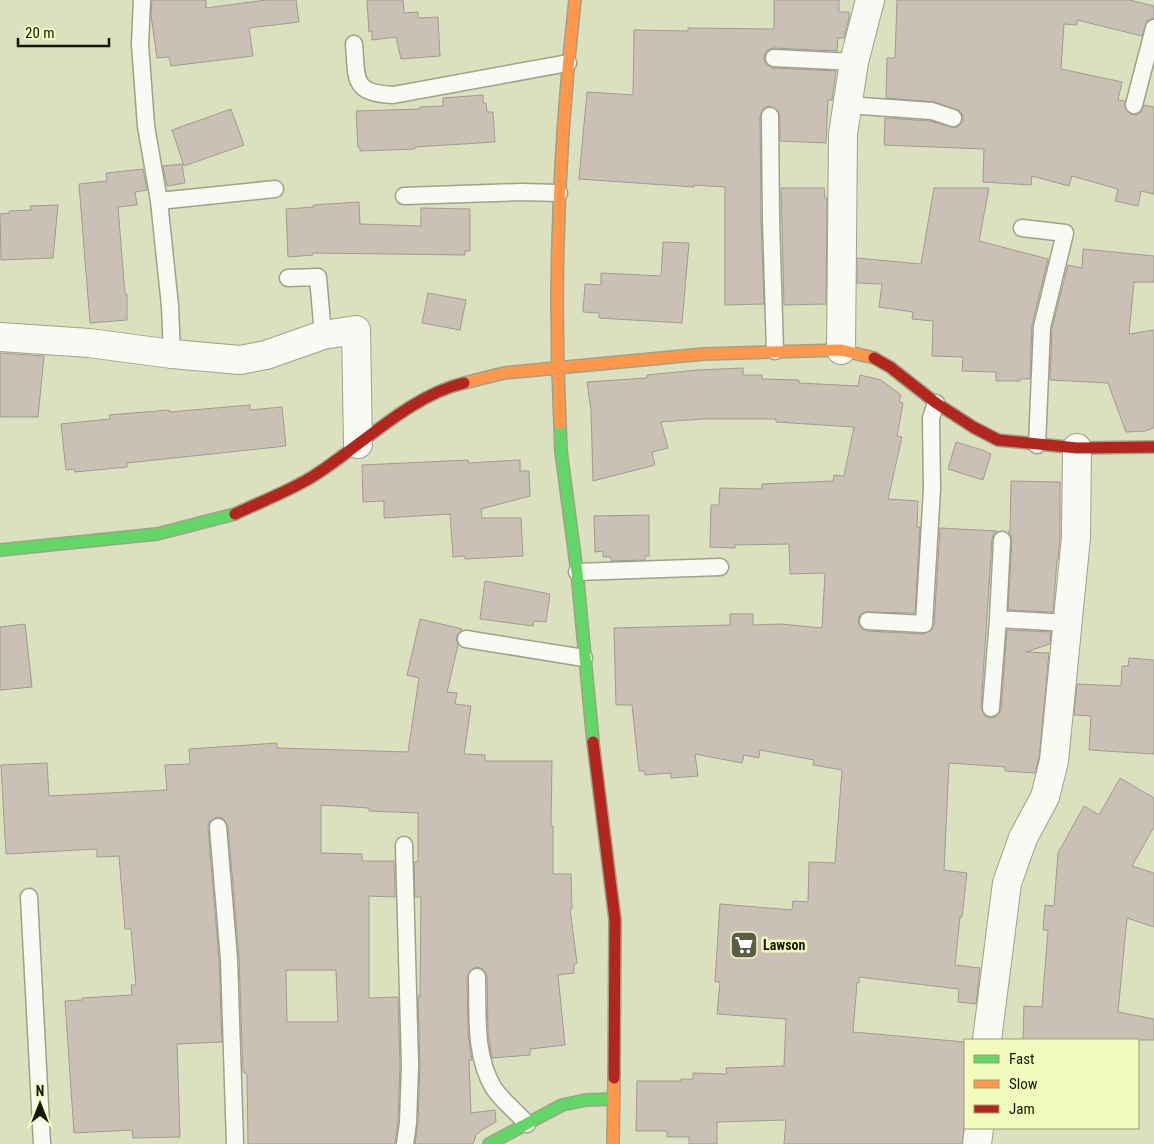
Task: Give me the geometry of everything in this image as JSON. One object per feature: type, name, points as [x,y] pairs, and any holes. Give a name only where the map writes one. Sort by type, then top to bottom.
[{"type":"street","points":[[575,0],[568,63],[560,193],[557,368],[561,451],[578,572],[584,658],[597,783],[615,920],[613,1144]]},
{"type":"street","points":[[841,350],[843,134],[854,62],[870,0]]},
{"type":"street","points":[[0,337],[89,343],[172,354],[240,360],[266,356],[323,335],[356,330],[358,444]]},
{"type":"street","points":[[0,550],[157,534],[233,515],[314,476],[406,410],[450,386],[504,373],[704,354],[841,350],[872,357],[890,367],[936,403],[974,428],[998,440],[1077,448],[1154,447]]},
{"type":"street","points":[[987,1039],[1007,883],[1023,838],[1045,797],[1054,761],[1076,536],[1077,448]]},
{"type":"street","points":[[489,1144],[562,1105],[586,1100],[613,1099]]},
{"type":"street","points":[[977,1144],[979,1129]]},
{"type":"lane","points":[[142,0],[140,44],[146,126],[159,201],[170,306],[172,354]]},
{"type":"lane","points":[[1134,105],[1154,28]]},
{"type":"lane","points":[[354,44],[357,79],[363,89],[375,94],[393,95],[568,63]]},
{"type":"lane","points":[[774,58],[854,62]]},
{"type":"lane","points":[[848,104],[932,111],[953,118]]},
{"type":"lane","points":[[770,116],[775,351]]},
{"type":"lane","points":[[159,201],[275,189]]},
{"type":"lane","points":[[404,196],[560,193]]},
{"type":"lane","points":[[1022,228],[1066,233],[1042,327],[1037,445]]},
{"type":"lane","points":[[288,278],[318,277],[323,335]]},
{"type":"lane","points":[[868,621],[924,624],[932,489],[931,418],[936,403]]},
{"type":"lane","points":[[991,708],[1002,540]]},
{"type":"lane","points":[[578,572],[720,567]]},
{"type":"lane","points":[[998,619],[1067,623]]},
{"type":"lane","points":[[466,640],[584,658]]},
{"type":"lane","points":[[218,826],[229,959],[235,1144]]},
{"type":"lane","points":[[404,845],[410,1065],[408,1123],[405,1144]]},
{"type":"lane","points":[[29,897],[42,1144]]},
{"type":"lane","points":[[477,977],[479,1040],[482,1063],[494,1088],[527,1124]]},
{"type":"building","points":[[152,0],[206,0],[206,8],[266,0],[296,0],[299,22],[249,28],[253,56],[171,66],[169,57],[157,58],[151,15]]},
{"type":"building","points":[[367,0],[403,0],[404,13],[418,12],[418,18],[438,17],[440,56],[401,59],[396,37],[372,40],[372,31],[369,32]]},
{"type":"building","points":[[774,0],[839,0],[839,12],[849,12],[849,19],[844,38],[838,38],[837,51],[774,48],[769,49],[765,53],[765,63],[773,68],[836,71],[832,100],[828,100],[826,143],[780,141],[780,116],[778,111],[770,106],[765,107],[762,111],[760,116],[761,220],[764,304],[725,305],[725,187],[694,185],[694,187],[579,179],[587,92],[633,95],[634,30],[688,31],[688,28],[774,29]]},
{"type":"building","points":[[897,0],[1129,0],[1154,6],[1154,18],[1147,21],[1142,36],[1077,20],[1077,25],[1064,24],[1061,69],[1122,82],[1118,100],[1125,101],[1125,108],[1131,114],[1136,115],[1141,112],[1144,105],[1154,107],[1154,194],[1141,191],[1138,206],[1115,201],[1118,189],[1072,176],[1069,186],[1032,176],[1031,185],[983,182],[984,149],[884,145],[885,118],[930,121],[955,128],[963,121],[960,111],[935,102],[886,98],[887,58],[895,58]]},
{"type":"building","points":[[483,95],[483,103],[486,103],[487,112],[493,112],[495,142],[415,147],[415,149],[360,151],[360,147],[358,147],[356,111],[420,109],[420,107],[443,106],[443,98]]},
{"type":"building","points":[[231,109],[244,145],[184,166],[172,130]]},
{"type":"building","points":[[182,164],[185,183],[167,186],[163,166]]},
{"type":"building","points":[[143,169],[147,190],[135,192],[137,205],[118,207],[125,294],[127,294],[127,320],[90,323],[79,184],[107,181],[106,173]]},
{"type":"building","points":[[781,188],[824,188],[825,198],[827,198],[826,304],[784,305]]},
{"type":"building","points":[[934,188],[989,188],[979,241],[1048,259],[1032,325],[1030,379],[996,381],[996,372],[962,371],[963,357],[932,356],[933,321],[912,319],[913,312],[879,307],[882,284],[857,283],[857,258],[921,264]]},
{"type":"building","points":[[359,202],[360,224],[421,226],[421,208],[470,209],[470,251],[465,251],[465,255],[313,253],[313,255],[288,257],[286,209]]},
{"type":"building","points":[[58,205],[53,258],[1,260],[0,214],[10,213],[9,211],[31,210],[30,206]]},
{"type":"building","points":[[663,242],[689,243],[682,323],[599,318],[599,313],[583,312],[585,284],[601,285],[601,273],[661,276]]},
{"type":"building","points":[[1083,249],[1154,256],[1154,282],[1134,282],[1129,334],[1154,330],[1154,428],[1145,431],[1126,432],[1108,383],[1050,380],[1052,328],[1068,265],[1082,268]]},
{"type":"building","points":[[428,293],[466,300],[460,330],[422,323]]},
{"type":"building","points":[[0,353],[44,356],[38,417],[0,417]]},
{"type":"building","points":[[743,368],[743,375],[762,375],[762,379],[799,380],[799,383],[858,386],[860,375],[881,380],[901,395],[899,402],[903,403],[897,436],[902,437],[888,499],[918,501],[917,527],[920,527],[915,613],[864,612],[858,620],[862,629],[867,631],[923,634],[932,630],[934,625],[940,528],[997,531],[993,535],[992,540],[981,707],[985,716],[995,717],[1001,709],[1007,630],[1051,632],[1050,644],[1026,652],[1049,653],[1039,758],[1035,773],[1005,771],[1005,767],[949,763],[944,870],[967,873],[955,965],[980,968],[976,1004],[958,1002],[959,989],[859,977],[859,983],[857,983],[853,1032],[964,1042],[964,1129],[962,1144],[784,1144],[786,1120],[717,1122],[717,1144],[689,1144],[689,1137],[667,1137],[667,1131],[636,1131],[637,1081],[681,1081],[681,1079],[693,1079],[693,1073],[727,1074],[726,1068],[784,1066],[786,1019],[717,1014],[720,982],[715,982],[720,904],[792,910],[793,901],[808,902],[809,862],[835,863],[842,770],[813,765],[814,760],[760,750],[759,758],[744,755],[742,763],[695,754],[698,776],[671,778],[671,773],[645,775],[644,771],[639,771],[632,705],[616,705],[614,628],[730,625],[730,614],[753,614],[753,625],[781,624],[822,628],[825,573],[790,574],[789,544],[735,545],[735,548],[710,547],[711,505],[719,505],[720,488],[762,489],[762,484],[833,481],[834,475],[844,476],[854,427],[776,422],[776,419],[702,419],[661,422],[668,448],[652,452],[655,465],[593,481],[591,410],[587,382],[647,378],[647,375]]},
{"type":"building","points":[[250,405],[250,410],[282,407],[286,446],[127,463],[127,467],[75,472],[74,469],[66,470],[61,424],[110,419],[109,415]]},
{"type":"building","points":[[956,442],[991,454],[983,480],[948,469]]},
{"type":"building","points":[[468,460],[468,463],[520,460],[520,471],[529,471],[530,496],[481,509],[482,518],[521,518],[523,556],[465,559],[464,556],[453,557],[450,514],[384,518],[384,501],[363,502],[362,465]]},
{"type":"building","points":[[1011,481],[1060,482],[1060,536],[1053,612],[1008,610],[1012,540],[1008,532],[1010,532]]},
{"type":"building","points":[[649,515],[649,556],[645,556],[645,560],[611,561],[611,557],[603,557],[603,551],[595,552],[594,516]]},
{"type":"building","points":[[485,581],[550,594],[546,622],[534,621],[533,626],[480,619]]},
{"type":"building","points":[[420,619],[462,629],[456,637],[458,645],[447,692],[457,693],[455,704],[471,706],[464,754],[485,755],[485,761],[552,761],[551,826],[553,826],[553,874],[571,874],[572,909],[570,909],[577,963],[574,964],[574,973],[558,975],[565,1045],[530,1049],[530,1055],[492,1058],[488,1033],[487,976],[481,968],[476,967],[472,969],[467,977],[468,1034],[472,1060],[469,1060],[471,1113],[495,1110],[496,1122],[476,1135],[473,1144],[415,1144],[418,1123],[420,1065],[418,996],[420,996],[421,897],[415,897],[414,862],[418,862],[418,813],[369,811],[369,808],[321,805],[321,853],[362,854],[362,861],[394,861],[395,897],[369,896],[369,998],[398,997],[400,1065],[398,1122],[395,1144],[248,1144],[247,1074],[243,1072],[239,958],[228,826],[223,818],[217,817],[209,822],[208,828],[219,960],[222,1042],[177,1044],[180,1137],[133,1138],[132,1130],[74,1133],[65,1001],[132,995],[131,985],[136,985],[131,929],[125,929],[119,856],[97,857],[97,849],[6,854],[1,765],[47,763],[49,796],[167,790],[165,765],[190,764],[189,749],[277,743],[277,748],[408,752],[419,678],[407,675]],"holes":[[[286,970],[336,970],[338,1022],[287,1022]]]},
{"type":"building","points":[[25,624],[32,687],[0,690],[0,627]]},
{"type":"building","points":[[1129,658],[1154,660],[1154,754],[1089,750],[1091,716],[1074,715],[1077,684],[1121,686],[1122,666],[1128,666]]},
{"type":"building","points":[[1120,778],[1154,798],[1154,827],[1132,866],[1154,873],[1154,927],[1127,918],[1118,1012],[1154,1019],[1154,1040],[1023,1039],[1024,1006],[1042,1007],[1048,930],[1043,930],[1045,905],[1054,906],[1058,853],[1084,806],[1099,815]]},
{"type":"traffic: fast","points":[[560,424],[561,451],[577,572],[593,742]]},
{"type":"traffic: fast","points":[[0,550],[157,534],[235,514]]},
{"type":"traffic: fast","points":[[489,1144],[562,1105],[586,1100],[613,1099]]},
{"type":"traffic: slow","points":[[560,424],[557,265],[561,159],[575,0]]},
{"type":"traffic: slow","points":[[464,383],[504,373],[704,354],[841,350],[874,358]]},
{"type":"traffic: slow","points":[[613,1144],[614,1078]]},
{"type":"traffic: jam","points":[[874,358],[890,367],[936,403],[973,427],[998,440],[1077,448],[1154,447]]},
{"type":"traffic: jam","points":[[235,514],[306,480],[425,398],[444,389],[464,383]]},
{"type":"traffic: jam","points":[[593,742],[615,920],[614,1078]]},
{"type":"place","name":"Lawson","points":[[744,945]]}]
